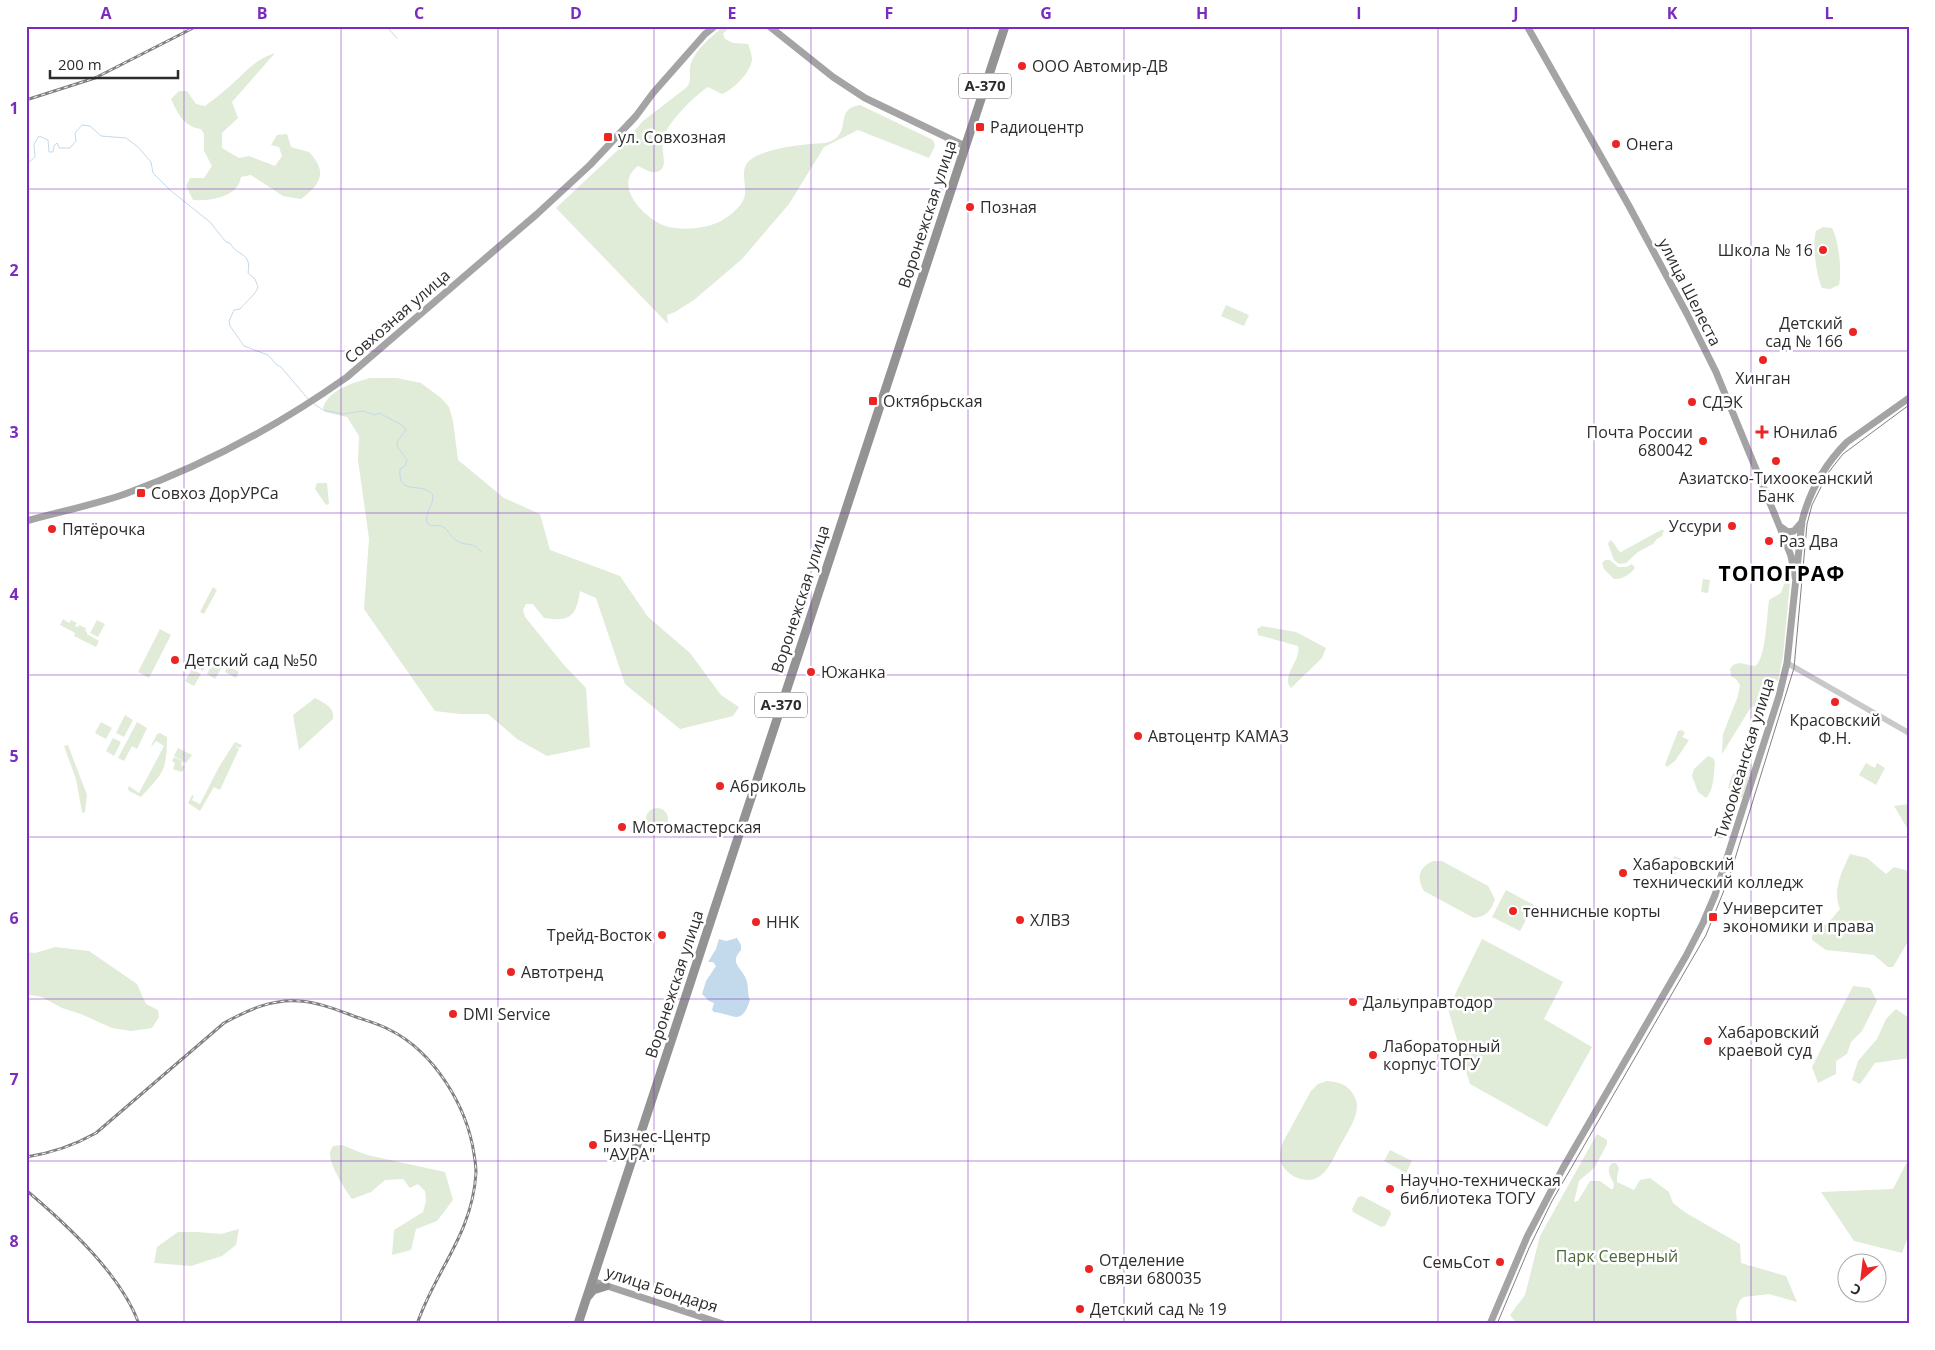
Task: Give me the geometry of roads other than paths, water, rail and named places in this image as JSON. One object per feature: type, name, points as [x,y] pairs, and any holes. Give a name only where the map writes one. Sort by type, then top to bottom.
[{"type":"highway","name":"Воронежская улица","points":[[578,1324],[1005,26]]},
{"type":"highway","points":[[587,1298],[593,1290],[606,1286]]},
{"type":"main road","name":"Совхозная улица","points":[[26,521],[123,494],[180,473],[236,447],[319,397],[537,214],[590,165],[636,116],[653,93],[705,34],[715,26]]},
{"type":"main road","points":[[769,26],[833,77],[865,98],[965,146]]},
{"type":"main road","name":"улица Шелеста","points":[[1527,26],[1593,140],[1687,314],[1716,372],[1779,525],[1790,556],[1796,585]]},
{"type":"main road","name":"Тихоокеанская улица","points":[[1490,1324],[1527,1237],[1563,1168],[1686,956],[1703,923],[1718,886],[1788,663],[1802,520],[1807,501],[1832,458],[1847,442],[1909,398]]},
{"type":"main road","points":[[1779,525],[1788,532],[1794,531],[1799,528],[1802,520]]},
{"type":"main road","points":[[598,1265],[600,1276],[606,1286]]},
{"type":"main road","name":"улица Бондаря","points":[[592,1281],[723,1324]]},
{"type":"street","points":[[1788,663],[1909,733]]},
{"type":"water","points":[[737,938],[741,945],[741,950],[736,958],[736,962],[746,979],[750,1000],[743,1014],[736,1017],[714,1012],[712,1010],[714,1003],[702,994],[706,981],[716,966],[713,962],[708,962],[716,949],[719,939],[726,941]]},
{"type":"waterway","points":[[386,26],[397,38]]},
{"type":"waterway","points":[[26,162],[28,163],[35,157],[34,144],[39,136],[48,140],[49,152],[53,152],[54,146],[57,143],[59,148],[70,148],[76,141],[75,133],[82,125],[90,126],[101,136],[126,138],[138,147],[151,162],[153,173],[170,190],[210,222],[226,242],[230,243],[246,258],[249,266],[248,273],[255,279],[258,287],[253,296],[240,309],[234,310],[229,321],[230,326],[244,346],[268,355],[281,367],[309,400]]},
{"type":"waterway","points":[[314,404],[323,410],[343,414],[363,411],[375,415],[379,413],[402,425],[406,430],[398,440],[397,446],[407,460],[405,466],[400,469],[400,478],[407,486],[423,489],[433,495],[426,519],[427,523],[432,526],[445,528],[455,540],[473,545],[481,552]]},
{"type":"tram line","points":[[1497,1324],[1529,1248],[1552,1201],[1706,935],[1729,878],[1794,668],[1807,524],[1812,505],[1828,473],[1843,454],[1909,405]]},
{"type":"railway","points":[[26,100],[95,78],[197,26]]},
{"type":"railway","points":[[26,1157],[62,1148],[96,1133],[224,1023],[260,1006],[289,1001],[306,1002],[326,1006],[381,1025],[406,1040],[421,1052],[446,1082],[464,1117],[474,1154],[476,1173],[468,1215],[461,1234],[425,1304],[417,1324]]},
{"type":"railway","points":[[26,1190],[91,1251],[131,1305],[139,1324]]},
{"type":"place","name":"ООО Автомир-ДВ","points":[[1022,66]]},
{"type":"place","name":"Радиоцентр","points":[[980,127]]},
{"type":"place","name":"ул. Совхозная","points":[[608,137]]},
{"type":"place","name":"Онега","points":[[1616,144]]},
{"type":"place","name":"Позная","points":[[970,207]]},
{"type":"place","name":"Школа № 16","points":[[1823,250]]},
{"type":"place","name":"Детский сад № 166","points":[[1853,332]]},
{"type":"place","name":"Хинган","points":[[1763,360]]},
{"type":"place","name":"Октябрьская","points":[[873,401]]},
{"type":"place","name":"СДЭК","points":[[1692,402]]},
{"type":"place","name":"Юнилаб","points":[[1762,432]]},
{"type":"place","name":"Почта России 680042","points":[[1703,441]]},
{"type":"place","name":"Азиатско-Тихоокеанский Банк","points":[[1776,461]]},
{"type":"place","name":"Совхоз ДорУPCа","points":[[141,493]]},
{"type":"place","name":"Уссури","points":[[1732,526]]},
{"type":"place","name":"Пятёрочка","points":[[52,529]]},
{"type":"place","name":"Раз Два","points":[[1769,541]]},
{"type":"place","name":"Детский сад №50","points":[[175,660]]},
{"type":"place","name":"Южанка","points":[[811,672]]},
{"type":"place","name":"Красовский Ф.Н.","points":[[1835,702]]},
{"type":"place","name":"Автоцентр КАМАЗ","points":[[1138,736]]},
{"type":"place","name":"Абриколь","points":[[720,786]]},
{"type":"place","name":"Мотомастерская","points":[[622,827]]},
{"type":"place","name":"Хабаровский технический колледж","points":[[1623,873]]},
{"type":"place","name":"теннисные корты","points":[[1513,911]]},
{"type":"place","name":"Университет экономики и права","points":[[1713,917]]},
{"type":"place","name":"ХЛВЗ","points":[[1020,920]]},
{"type":"place","name":"ННК","points":[[756,922]]},
{"type":"place","name":"Трейд-Восток","points":[[662,935]]},
{"type":"place","name":"Автотренд","points":[[511,972]]},
{"type":"place","name":"Дальуправтодор","points":[[1353,1002]]},
{"type":"place","name":"DMI Service","points":[[453,1014]]},
{"type":"place","name":"Хабаровский краевой суд","points":[[1708,1041]]},
{"type":"place","name":"Лабораторный корпус ТОГУ","points":[[1373,1055]]},
{"type":"place","name":"Бизнес-Центр \"АУРА\"","points":[[593,1145]]},
{"type":"place","name":"Научно-техническая библиотека ТОГУ","points":[[1390,1189]]},
{"type":"place","name":"СемьСот","points":[[1500,1262]]},
{"type":"place","name":"Отделение связи 680035","points":[[1089,1269]]},
{"type":"place","name":"Детский сад № 19","points":[[1080,1309]]},
{"type":"district","name":"ТОПОГРАФ","points":[[1782,574]]},
{"type":"park label","name":"Парк Северный","points":[[1617,1256]]}]
